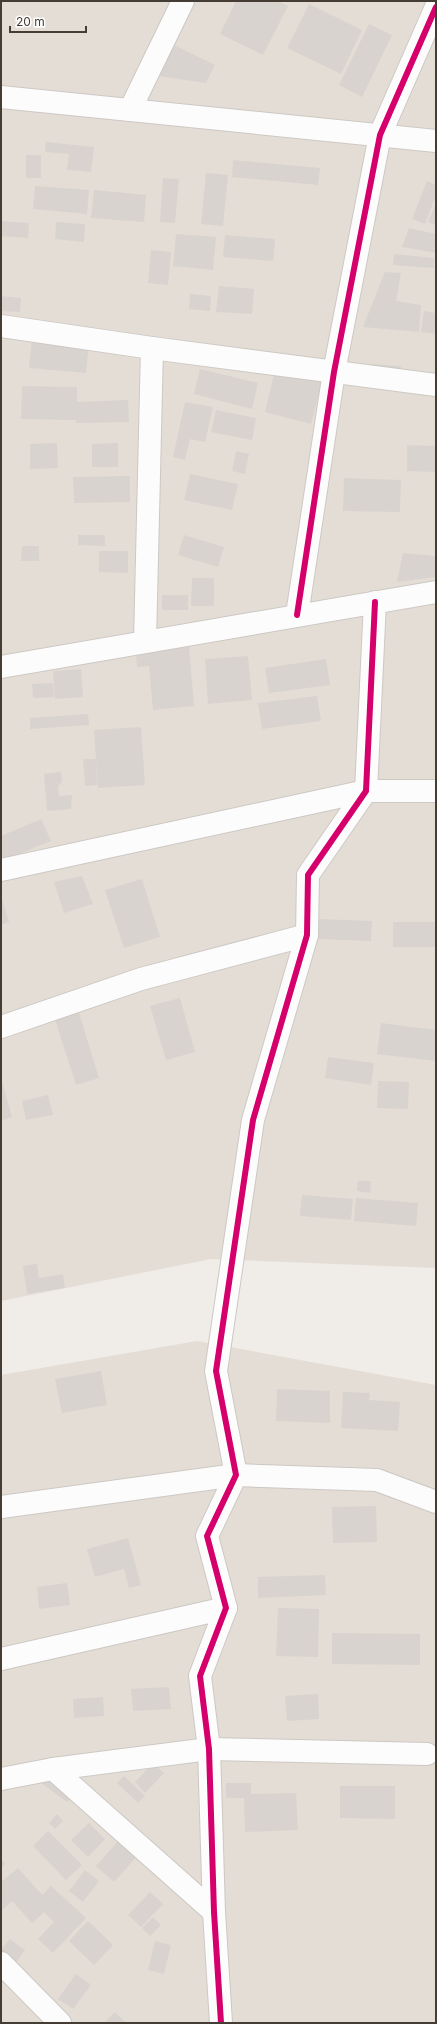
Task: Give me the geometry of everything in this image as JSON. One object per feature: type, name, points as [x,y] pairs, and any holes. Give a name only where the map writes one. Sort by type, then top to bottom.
[{"type":"street","points":[[130,110],[182,1]]},
{"type":"street","points":[[297,616],[334,372],[380,135],[436,7]]},
{"type":"street","points":[[1,97],[436,141]]},
{"type":"street","points":[[1,326],[152,348],[436,385]]},
{"type":"street","points":[[145,642],[152,348]]},
{"type":"street","points":[[1,667],[436,592]]},
{"type":"street","points":[[221,2023],[214,1912],[209,1749],[200,1676],[226,1608],[207,1536],[236,1475],[216,1372],[252,1120],[307,935],[308,875],[366,791],[375,602]]},
{"type":"street","points":[[1,870],[366,791],[436,791]]},
{"type":"street","points":[[1,1027],[141,979],[307,935]]},
{"type":"street","points":[[1,1507],[236,1475],[377,1480],[436,1502]]},
{"type":"street","points":[[1,1659],[226,1608]]},
{"type":"street","points":[[1,1779],[53,1769],[209,1749],[428,1754]]},
{"type":"street","points":[[53,1769],[214,1912]]},
{"type":"street","points":[[1,1963],[60,2023]]},
{"type":"shaded area","points":[[1,1],[436,1],[436,1268],[211,1259],[1,1301]]},
{"type":"shaded area","points":[[197,1341],[436,1385],[436,2023],[1,2023],[1,1375]]},
{"type":"building","points":[[236,1],[278,1],[288,6],[263,55],[220,34]]},
{"type":"building","points":[[309,4],[362,30],[341,74],[287,48]]},
{"type":"building","points":[[369,24],[392,35],[362,97],[339,85]]},
{"type":"building","points":[[172,44],[215,65],[206,83],[159,76]]},
{"type":"building","points":[[46,142],[94,147],[91,172],[67,170],[69,154],[45,152]]},
{"type":"building","points":[[26,155],[41,155],[41,178],[26,178]]},
{"type":"building","points":[[233,160],[320,168],[318,185],[232,177]]},
{"type":"building","points":[[206,173],[228,175],[223,226],[201,224]]},
{"type":"building","points":[[163,178],[179,179],[175,223],[160,222]]},
{"type":"building","points":[[427,181],[436,185],[436,195],[425,224],[412,219]]},
{"type":"building","points":[[35,186],[89,190],[87,214],[33,209]]},
{"type":"building","points":[[94,190],[146,195],[144,222],[91,218]]},
{"type":"building","points":[[436,203],[436,223],[435,225],[428,222]]},
{"type":"building","points":[[1,221],[29,223],[28,238],[1,236]]},
{"type":"building","points":[[56,222],[85,224],[84,242],[55,239]]},
{"type":"building","points":[[409,228],[436,234],[436,253],[402,247]]},
{"type":"building","points":[[176,234],[216,237],[213,270],[173,266]]},
{"type":"building","points":[[225,235],[275,239],[273,261],[223,257]]},
{"type":"building","points":[[151,250],[171,252],[168,285],[148,283]]},
{"type":"building","points":[[394,254],[434,258],[434,268],[393,265]]},
{"type":"building","points":[[385,272],[401,273],[396,301],[421,305],[419,332],[363,327]]},
{"type":"building","points":[[219,286],[254,289],[252,314],[216,312]]},
{"type":"building","points":[[190,294],[211,296],[210,311],[189,309]]},
{"type":"building","points":[[1,296],[21,298],[20,312],[1,311]]},
{"type":"building","points":[[424,311],[436,313],[436,334],[421,332]]},
{"type":"building","points":[[32,338],[89,343],[86,373],[29,368]]},
{"type":"building","points":[[370,364],[401,366],[400,382],[368,381]]},
{"type":"building","points":[[276,366],[323,377],[311,424],[265,412]]},
{"type":"building","points":[[200,369],[258,383],[252,409],[194,394]]},
{"type":"building","points":[[22,386],[77,387],[77,402],[128,400],[129,422],[76,423],[76,420],[21,419]]},
{"type":"building","points":[[185,402],[213,407],[205,442],[190,439],[185,460],[173,457]]},
{"type":"building","points":[[216,410],[256,418],[252,440],[211,432]]},
{"type":"building","points":[[57,443],[58,468],[30,469],[30,444]]},
{"type":"building","points":[[118,443],[118,467],[92,467],[92,444]]},
{"type":"building","points":[[407,445],[436,446],[436,472],[407,471]]},
{"type":"building","points":[[236,451],[249,454],[245,474],[232,471]]},
{"type":"building","points":[[190,474],[238,484],[232,510],[184,500]]},
{"type":"building","points":[[130,476],[130,502],[74,503],[73,477]]},
{"type":"building","points":[[344,478],[401,480],[400,512],[343,511]]},
{"type":"building","points":[[78,535],[105,535],[105,546],[78,545]]},
{"type":"building","points":[[184,535],[224,547],[218,567],[178,555]]},
{"type":"building","points":[[22,546],[39,546],[39,561],[21,561]]},
{"type":"building","points":[[99,551],[128,551],[128,573],[99,572]]},
{"type":"building","points":[[403,553],[436,556],[436,577],[397,582]]},
{"type":"building","points":[[192,578],[214,578],[214,606],[191,606]]},
{"type":"building","points":[[162,595],[188,595],[188,610],[162,610]]},
{"type":"building","points":[[135,641],[153,650],[189,647],[194,706],[153,710],[149,666],[137,667]]},
{"type":"building","points":[[248,656],[252,700],[208,704],[205,659]]},
{"type":"building","points":[[326,659],[330,685],[269,693],[265,668]]},
{"type":"building","points":[[81,669],[83,697],[55,699],[53,671]]},
{"type":"building","points":[[53,683],[54,697],[33,698],[32,684]]},
{"type":"building","points":[[317,696],[321,721],[262,729],[258,703]]},
{"type":"building","points":[[88,714],[89,725],[30,729],[30,718]]},
{"type":"building","points":[[141,727],[145,785],[98,788],[94,730]]},
{"type":"building","points":[[83,759],[96,759],[97,785],[85,786]]},
{"type":"building","points":[[61,772],[62,781],[58,787],[59,796],[72,795],[71,809],[47,811],[44,774]]},
{"type":"building","points":[[41,819],[51,841],[4,860],[1,853],[1,836]]},
{"type":"building","points":[[82,876],[93,904],[64,913],[54,882]]},
{"type":"building","points":[[142,879],[160,937],[124,948],[105,890]]},
{"type":"building","points":[[1,897],[9,922],[1,925]]},
{"type":"building","points":[[319,919],[372,921],[371,941],[318,939]]},
{"type":"building","points":[[393,922],[436,922],[436,947],[393,947]]},
{"type":"building","points":[[180,998],[195,1052],[166,1060],[150,1006]]},
{"type":"building","points":[[76,1003],[99,1078],[76,1085],[52,1010]]},
{"type":"building","points":[[381,1023],[436,1030],[436,1061],[377,1054]]},
{"type":"building","points":[[328,1057],[374,1063],[371,1085],[325,1078]]},
{"type":"building","points":[[1,1078],[12,1117],[1,1121]]},
{"type":"building","points":[[378,1081],[409,1082],[408,1109],[377,1108]]},
{"type":"building","points":[[48,1095],[53,1115],[26,1120],[22,1101]]},
{"type":"building","points":[[358,1181],[371,1181],[370,1193],[357,1191]]},
{"type":"building","points":[[302,1195],[353,1199],[351,1220],[300,1216]]},
{"type":"building","points":[[356,1198],[418,1203],[416,1226],[354,1221]]},
{"type":"building","points":[[37,1264],[39,1278],[63,1274],[65,1288],[27,1294],[23,1266]]},
{"type":"building","points":[[101,1371],[107,1405],[62,1413],[55,1379]]},
{"type":"building","points":[[277,1389],[330,1391],[330,1423],[276,1421]]},
{"type":"building","points":[[343,1392],[370,1393],[369,1400],[400,1402],[398,1431],[341,1428]]},
{"type":"building","points":[[376,1506],[377,1542],[333,1543],[332,1507]]},
{"type":"building","points":[[128,1538],[141,1585],[129,1588],[124,1569],[95,1577],[87,1549]]},
{"type":"building","points":[[325,1575],[326,1595],[258,1598],[258,1577]]},
{"type":"building","points":[[67,1583],[70,1605],[39,1609],[37,1587]]},
{"type":"building","points":[[278,1608],[319,1609],[318,1657],[276,1656]]},
{"type":"building","points":[[332,1633],[420,1634],[420,1665],[332,1664]]},
{"type":"building","points":[[169,1687],[171,1709],[133,1711],[131,1689]]},
{"type":"building","points":[[318,1694],[319,1719],[287,1721],[285,1696]]},
{"type":"building","points":[[103,1697],[104,1716],[74,1718],[73,1699]]},
{"type":"building","points":[[153,1763],[164,1773],[145,1793],[135,1782]]},
{"type":"building","points":[[49,1771],[76,1791],[67,1802],[40,1782]]},
{"type":"building","points":[[124,1776],[145,1796],[138,1803],[117,1783]]},
{"type":"building","points":[[226,1783],[251,1783],[251,1794],[296,1793],[298,1830],[245,1832],[244,1798],[226,1798]]},
{"type":"building","points":[[340,1786],[395,1786],[395,1819],[340,1818]]},
{"type":"building","points":[[57,1814],[63,1821],[55,1829],[49,1823]]},
{"type":"building","points":[[89,1823],[105,1839],[88,1857],[71,1840]]},
{"type":"building","points":[[48,1831],[82,1865],[66,1880],[33,1846]]},
{"type":"building","points":[[120,1839],[138,1855],[114,1882],[96,1866]]},
{"type":"building","points":[[1,1859],[5,1864],[1,1868]]},
{"type":"building","points":[[18,1868],[42,1895],[51,1886],[86,1918],[53,1953],[38,1939],[54,1922],[44,1912],[32,1923],[12,1901],[1,1911],[1,1882]]},
{"type":"building","points":[[85,1870],[99,1881],[83,1902],[69,1891]]},
{"type":"building","points":[[150,1892],[163,1904],[141,1927],[128,1915]]},
{"type":"building","points":[[153,1917],[161,1925],[150,1936],[142,1928]]},
{"type":"building","points":[[88,1921],[113,1945],[94,1965],[69,1941]]},
{"type":"building","points":[[10,1939],[25,1950],[15,1964],[1,1953],[1,1950]]},
{"type":"building","points":[[155,1941],[171,1945],[164,1974],[148,1970]]},
{"type":"building","points":[[76,1974],[91,1985],[73,2009],[58,1999]]},
{"type":"building","points":[[115,2012],[126,2023],[104,2023]]},
{"type":"cycle path","points":[[297,615],[334,372],[380,135],[436,7]]},
{"type":"cycle path","points":[[221,2023],[214,1912],[209,1749],[200,1676],[226,1608],[207,1536],[236,1475],[216,1371],[253,1120],[307,935],[308,875],[366,791],[375,602]]}]
